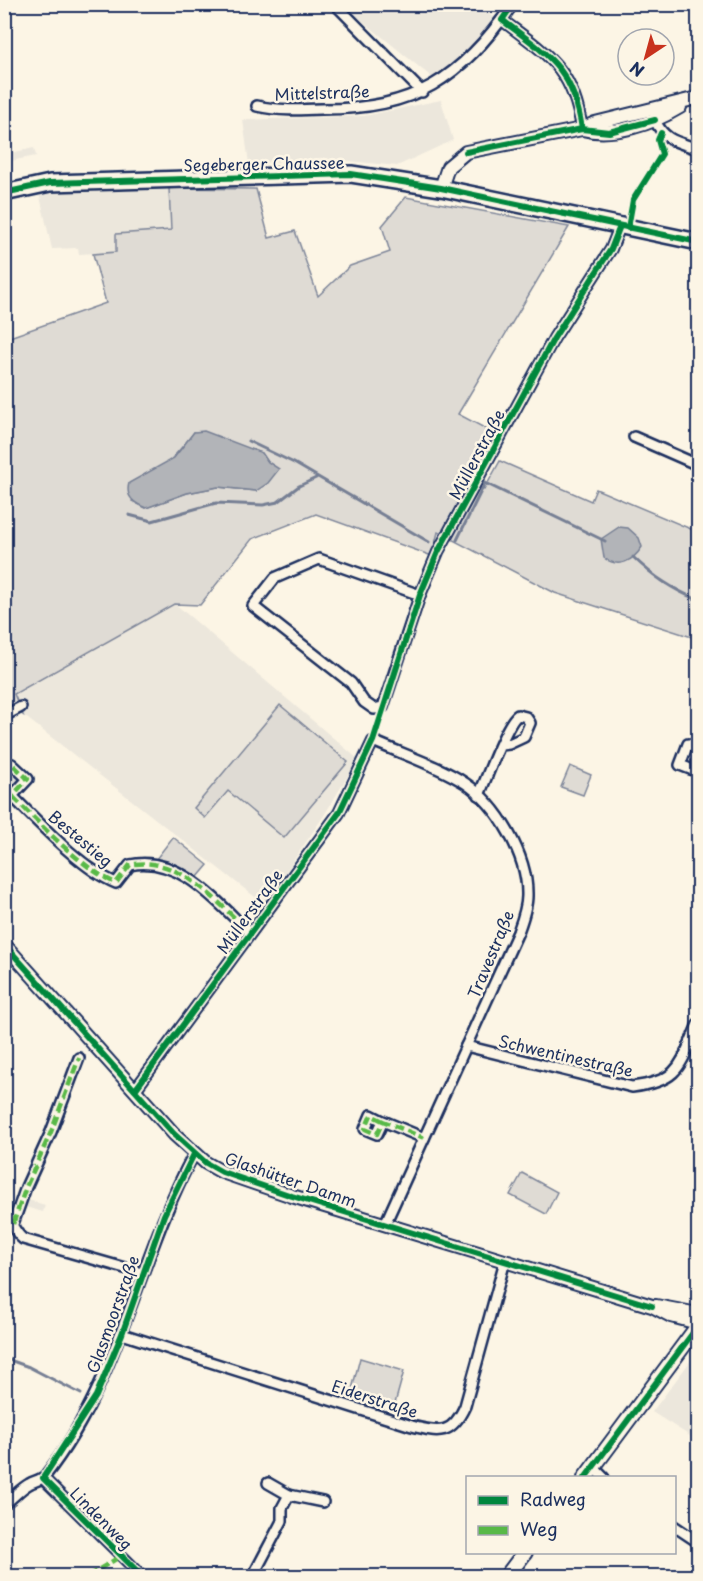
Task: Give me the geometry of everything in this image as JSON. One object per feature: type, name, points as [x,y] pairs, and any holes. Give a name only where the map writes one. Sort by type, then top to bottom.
[{"type":"main road","name":"Segeberger Chaussee","points":[[4,193],[50,183],[328,173],[374,176],[699,242]]},
{"type":"main road","points":[[589,1472],[699,1325]]},
{"type":"main road","points":[[507,1576],[524,1554]]},
{"type":"street","points":[[335,4],[422,92]]},
{"type":"street","name":"Mittelstraße","points":[[257,106],[274,110],[368,108],[422,92],[460,67],[502,20],[513,4]]},
{"type":"street","points":[[502,20],[562,70],[577,101],[582,129]]},
{"type":"street","points":[[582,129],[609,132],[656,120],[696,97]]},
{"type":"street","points":[[441,188],[448,167],[466,152],[582,129],[595,123],[696,97]]},
{"type":"street","points":[[656,120],[661,133],[677,142],[699,148]]},
{"type":"street","name":"Müllerstraße","points":[[420,595],[319,559],[275,578],[253,606],[351,683],[364,702],[374,709],[383,707],[420,595],[438,552],[555,338],[611,249],[620,226]]},
{"type":"street","points":[[634,437],[699,465]]},
{"type":"street","points":[[4,716],[21,707]]},
{"type":"street","name":"Müllerstraße","points":[[135,1090],[339,813],[373,741]]},
{"type":"street","name":"Travestraße","points":[[373,741],[463,782],[479,795],[513,843],[524,869],[528,897],[518,932],[385,1224]]},
{"type":"street","points":[[699,748],[688,744],[680,765],[699,772]]},
{"type":"street","points":[[479,795],[501,745]]},
{"type":"street","points":[[4,772],[12,764],[28,779],[12,796]]},
{"type":"street","name":"Bestestieg","points":[[4,789],[57,839],[104,878],[116,883],[130,865],[138,863],[175,871],[191,879],[250,933]]},
{"type":"street","name":"Glashütter Damm","points":[[4,944],[194,1154],[222,1172],[652,1306],[699,1314]]},
{"type":"street","name":"Schwentinestraße","points":[[466,1046],[632,1087],[660,1083],[673,1074],[699,1024]]},
{"type":"street","points":[[23,1239],[16,1233],[13,1224],[79,1058]]},
{"type":"street","points":[[383,1121],[424,1138]]},
{"type":"street","name":"Glasmoorstraße","points":[[4,1504],[27,1484],[43,1478],[96,1396],[122,1334],[142,1273],[178,1183],[194,1154]]},
{"type":"street","points":[[4,1218],[13,1224]]},
{"type":"street","points":[[4,1233],[142,1273]]},
{"type":"street","name":"Eiderstraße","points":[[122,1334],[235,1372],[412,1426],[440,1431],[458,1422],[465,1406],[505,1261]]},
{"type":"street","name":"Glashütter Damm","points":[[652,1306],[671,1316],[699,1325]]},
{"type":"street","name":"Lindenweg","points":[[43,1478],[142,1576]]},
{"type":"street","points":[[268,1483],[289,1495],[323,1502]]},
{"type":"street","points":[[253,1576],[282,1521],[282,1508],[289,1495]]},
{"type":"street","points":[[676,1527],[699,1542]]},
{"type":"shaded area","points":[[343,5],[477,5],[494,18],[475,44],[434,79]]},
{"type":"shaded area","points":[[441,100],[453,140],[397,166],[322,158],[249,164],[243,120],[364,116]]},
{"type":"shaded area","points":[[34,148],[36,156],[5,162],[5,154]]},
{"type":"shaded area","points":[[169,188],[171,230],[116,234],[116,252],[79,254],[78,248],[52,249],[39,192]]},
{"type":"shaded area","points":[[169,188],[256,189],[269,238],[295,231],[318,296],[350,266],[390,252],[382,226],[406,197],[569,227],[458,414],[494,433],[469,481],[484,490],[500,461],[591,501],[596,489],[698,532],[698,639],[555,593],[438,532],[432,556],[316,514],[252,539],[200,605],[174,604],[14,694],[23,715],[5,702],[4,339],[106,303],[93,254],[116,252],[116,234],[171,230]],"holes":[[[194,432],[262,453],[268,462],[256,491],[218,487],[187,493],[146,508],[132,501]]]},
{"type":"shaded area","points":[[204,431],[262,453],[268,462],[279,469],[268,483],[256,491],[218,487],[187,493],[146,508],[129,496],[129,483],[174,458],[194,432]]},
{"type":"shaded area","points":[[619,527],[628,528],[639,538],[642,547],[630,560],[615,563],[604,558],[601,539]]},
{"type":"shaded area","points":[[174,603],[358,759],[323,817],[264,904],[23,715],[14,695]]},
{"type":"shaded area","points":[[280,705],[348,762],[284,838],[228,791],[205,818],[194,808]]},
{"type":"shaded area","points":[[570,766],[591,775],[583,795],[561,787]]},
{"type":"shaded area","points":[[12,772],[17,774],[19,779],[17,784],[12,786],[7,784],[5,779],[7,774]]},
{"type":"shaded area","points":[[173,837],[208,865],[197,878],[169,862],[156,859]]},
{"type":"shaded area","points":[[522,1173],[557,1192],[546,1214],[510,1195]]},
{"type":"shaded area","points":[[25,1199],[45,1205],[43,1212],[22,1206]]},
{"type":"shaded area","points":[[698,1351],[698,1441],[652,1412]]},
{"type":"shaded area","points":[[360,1358],[404,1371],[394,1407],[351,1393]]},
{"type":"waterway","points":[[248,441],[294,463],[429,542]]},
{"type":"waterway","points":[[129,515],[152,521],[216,503],[263,505],[278,502],[299,486],[316,478]]},
{"type":"waterway","points":[[457,540],[485,483],[605,541]]},
{"type":"waterway","points":[[633,557],[664,582],[698,600]]},
{"type":"waterway","points":[[4,1358],[29,1367],[81,1394]]},
{"type":"marked path","points":[[4,772],[12,764],[28,779],[12,796]]},
{"type":"marked path","points":[[4,788],[57,841],[102,876],[116,883],[130,865],[148,864],[165,867],[197,884],[250,933]]},
{"type":"marked path","points":[[13,1224],[79,1058]]},
{"type":"marked path","points":[[383,1121],[371,1115],[365,1129],[377,1134],[383,1121],[424,1138]]},
{"type":"marked path","points":[[88,1576],[121,1556]]},
{"type":"cycle path","points":[[513,4],[502,20],[533,43],[565,77],[578,108],[582,129]]},
{"type":"cycle path","points":[[466,152],[582,129],[609,132],[655,120]]},
{"type":"cycle path","points":[[628,228],[633,200],[662,154],[658,140],[661,133]]},
{"type":"cycle path","points":[[4,193],[50,183],[351,174],[441,188],[698,242]]},
{"type":"cycle path","points":[[135,1090],[339,813],[373,741],[420,595],[438,552],[554,338],[611,249],[620,226]]},
{"type":"cycle path","points":[[4,944],[174,1134],[206,1163],[222,1172],[292,1196],[652,1306]]},
{"type":"cycle path","points":[[142,1576],[43,1478],[96,1396],[122,1334],[164,1215],[194,1154]]},
{"type":"cycle path","points":[[586,1476],[698,1326]]}]
